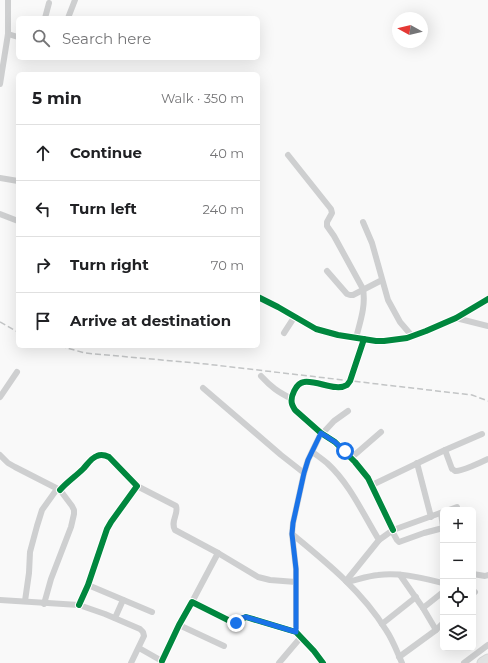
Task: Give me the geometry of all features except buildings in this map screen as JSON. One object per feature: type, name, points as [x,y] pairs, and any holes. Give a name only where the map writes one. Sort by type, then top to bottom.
[{"type":"highway","points":[[480,658],[488,660]]},
{"type":"street","points":[[0,84],[1,70],[8,34],[8,0]]},
{"type":"street","points":[[69,16],[75,0]]},
{"type":"street","points":[[46,16],[49,3]]},
{"type":"street","points":[[8,34],[16,36]]},
{"type":"street","points":[[288,155],[331,209],[332,213],[327,222],[327,226],[363,289],[364,308],[356,338]]},
{"type":"street","points":[[0,178],[16,181]]},
{"type":"street","points":[[0,214],[16,220]]},
{"type":"street","points":[[363,222],[372,243],[390,306],[400,322],[412,336]]},
{"type":"street","points":[[327,271],[348,295],[353,295],[382,280]]},
{"type":"street","points":[[260,298],[322,331],[338,336],[384,341],[412,336],[426,331],[456,318],[488,299]]},
{"type":"street","points":[[284,333],[295,316]]},
{"type":"street","points":[[456,318],[488,326]]},
{"type":"street","points":[[364,339],[347,386],[341,388],[303,382],[299,384],[294,393],[292,405],[321,434],[335,442],[368,478],[399,542],[440,528]]},
{"type":"street","points":[[0,397],[17,372]]},
{"type":"street","points":[[261,376],[281,394],[292,399]]},
{"type":"street","points":[[203,388],[304,473]]},
{"type":"street","points":[[296,632],[296,569],[292,534],[304,473],[321,434],[334,421],[348,411]]},
{"type":"street","points":[[351,458],[381,432]]},
{"type":"street","points":[[372,485],[482,434]]},
{"type":"street","points":[[445,450],[452,469],[457,471],[488,459]]},
{"type":"street","points":[[312,452],[327,464],[341,479],[354,497],[379,540]]},
{"type":"street","points":[[0,455],[8,463],[59,489],[72,506],[74,514],[71,527],[51,579],[44,604]]},
{"type":"street","points":[[25,601],[30,552],[42,510],[59,489],[95,457],[102,455],[108,457],[137,486],[176,506],[177,511],[173,521],[175,530],[218,552],[258,577],[270,580],[296,582]]},
{"type":"street","points":[[417,463],[431,517]]},
{"type":"street","points":[[79,605],[88,585],[107,529],[137,486]]},
{"type":"street","points":[[346,582],[379,540],[393,531],[440,514]]},
{"type":"street","points":[[292,534],[320,558],[363,599],[389,635],[401,660],[440,626]]},
{"type":"street","points":[[138,648],[161,662],[218,552]]},
{"type":"street","points":[[346,582],[377,575],[400,574],[440,582]]},
{"type":"street","points":[[400,574],[436,630]]},
{"type":"street","points":[[476,574],[488,575]]},
{"type":"street","points":[[88,585],[152,612]]},
{"type":"street","points":[[423,608],[440,594]]},
{"type":"street","points":[[382,624],[416,597]]},
{"type":"street","points":[[0,600],[25,601],[44,604],[79,605],[142,630],[144,636],[131,663]]},
{"type":"street","points":[[115,618],[123,600]]},
{"type":"street","points":[[192,602],[230,622],[236,623],[242,618],[246,617],[296,632],[323,663]]},
{"type":"street","points":[[179,625],[224,646]]},
{"type":"street","points":[[279,663],[301,638]]},
{"type":"street","points":[[464,663],[480,658],[488,645]]},
{"type":"railway","points":[[0,322],[16,331]]},
{"type":"railway","points":[[67,348],[85,353],[206,364],[472,395],[488,401]]},
{"type":"cycle path","points":[[260,298],[316,329],[338,335],[376,341],[407,338],[426,331],[456,318],[488,299]]},
{"type":"cycle path","points":[[364,339],[350,381],[347,385],[343,387],[332,387],[309,382],[301,383],[294,391],[292,404],[295,410],[321,433],[335,442],[355,462],[368,478],[393,530]]},
{"type":"cycle path","points":[[60,490],[98,455],[109,457],[137,486],[107,529],[88,585],[79,605]]},
{"type":"cycle path","points":[[162,661],[192,602],[234,623],[246,617],[296,632],[323,663]]},
{"type":"route","points":[[236,623],[242,618],[246,617],[296,632],[296,569],[292,534],[304,473],[308,460],[321,433],[345,451]]}]
